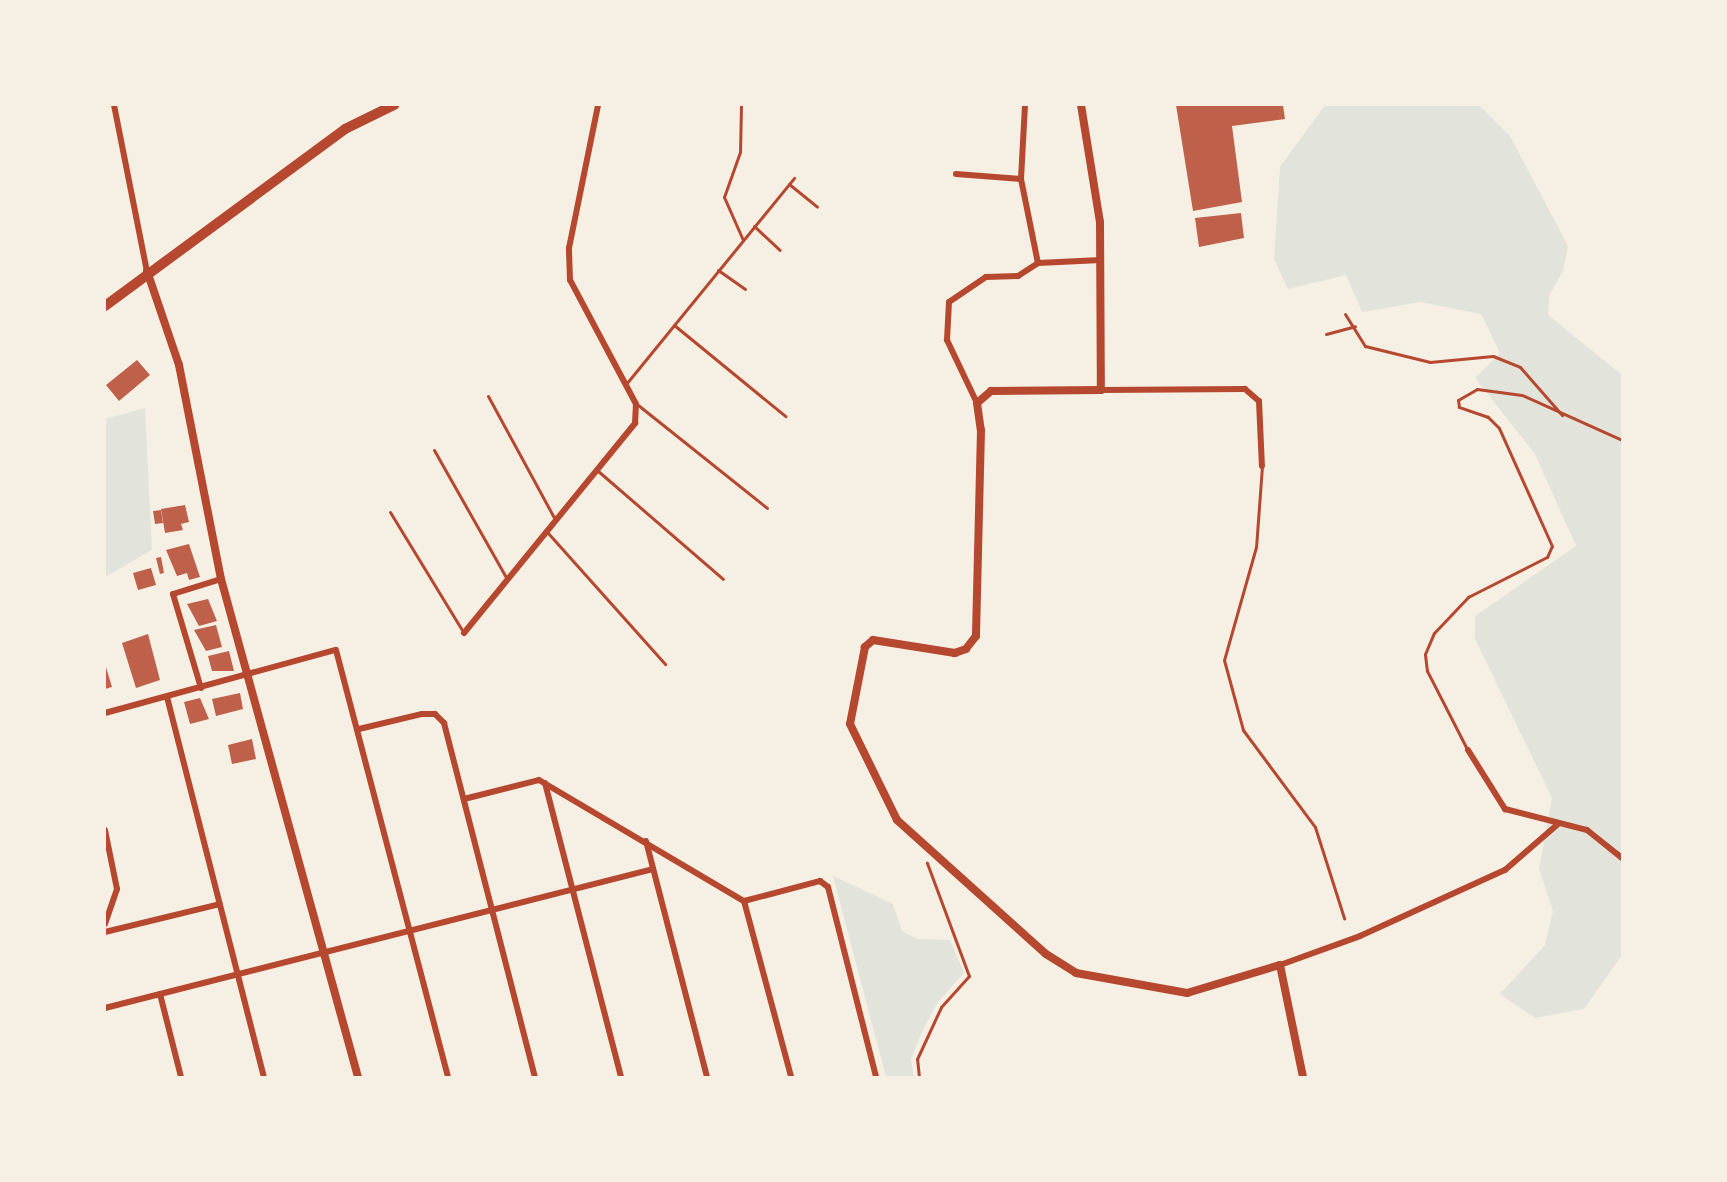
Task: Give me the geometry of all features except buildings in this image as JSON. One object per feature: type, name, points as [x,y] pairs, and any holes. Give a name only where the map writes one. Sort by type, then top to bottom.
[{"type":"main road","points":[[105,306],[147,271],[345,129],[394,105]]},
{"type":"street","points":[[114,105],[147,271],[179,365],[221,579],[250,675],[358,1077]]},
{"type":"street","points":[[464,633],[557,522],[635,423],[636,404],[570,280],[569,248],[598,105]]},
{"type":"street","points":[[1025,105],[1022,179],[1038,263]]},
{"type":"street","points":[[1081,105],[1101,260],[1101,390]]},
{"type":"street","points":[[956,174],[1022,179]]},
{"type":"street","points":[[1101,260],[1038,263],[1018,276],[986,277],[949,302],[947,340],[977,403],[981,430],[976,636],[966,650],[954,653],[873,640],[865,647],[850,724],[871,775],[897,820],[1046,954],[1076,973],[1186,993],[1281,965],[1360,936],[1505,870],[1557,825]]},
{"type":"street","points":[[977,403],[991,391],[1245,388],[1259,401],[1262,466]]},
{"type":"street","points":[[201,688],[173,594],[221,579]]},
{"type":"street","points":[[105,713],[336,650],[359,729],[448,1077]]},
{"type":"street","points":[[167,697],[264,1077]]},
{"type":"street","points":[[359,729],[435,714],[444,723],[535,1077]]},
{"type":"street","points":[[1468,750],[1505,809],[1557,825],[1587,830],[1622,858]]},
{"type":"street","points":[[464,799],[545,783],[744,901],[791,1077]]},
{"type":"street","points":[[545,783],[621,1077]]},
{"type":"street","points":[[105,830],[117,889],[105,924]]},
{"type":"street","points":[[646,841],[707,1077]]},
{"type":"street","points":[[105,1008],[653,868]]},
{"type":"street","points":[[744,901],[820,881],[828,887],[876,1077]]},
{"type":"street","points":[[105,932],[220,904]]},
{"type":"street","points":[[1281,965],[1303,1077]]},
{"type":"street","points":[[160,994],[181,1077]]},
{"type":"lane","points":[[741,105],[740,152],[724,197],[743,240]]},
{"type":"lane","points":[[625,385],[794,178]]},
{"type":"lane","points":[[789,184],[817,207]]},
{"type":"lane","points":[[754,226],[780,250]]},
{"type":"lane","points":[[718,270],[745,289]]},
{"type":"lane","points":[[1345,314],[1355,326],[1365,346],[1430,362],[1493,356],[1520,367],[1563,416]]},
{"type":"lane","points":[[674,325],[785,416]]},
{"type":"lane","points":[[1326,334],[1355,326]]},
{"type":"lane","points":[[1468,750],[1427,670],[1425,654],[1434,633],[1468,597],[1547,557],[1552,546],[1499,428],[1488,417],[1459,407],[1458,400],[1490,388],[1522,394],[1563,416],[1622,440]]},
{"type":"lane","points":[[488,396],[557,522]]},
{"type":"lane","points":[[636,404],[767,508]]},
{"type":"lane","points":[[434,450],[508,581]]},
{"type":"lane","points":[[1262,466],[1256,547],[1224,660],[1243,730],[1314,827],[1344,918]]},
{"type":"lane","points":[[598,471],[723,579]]},
{"type":"lane","points":[[390,512],[464,633]]},
{"type":"lane","points":[[548,533],[665,664]]},
{"type":"path","points":[[919,1077],[917,1059],[941,1007],[969,976],[923,853]]},
{"type":"shaded area","points":[[1325,105],[1479,105],[1510,136],[1568,246],[1563,271],[1549,296],[1548,315],[1622,375],[1622,955],[1584,1009],[1535,1018],[1500,994],[1545,945],[1553,911],[1539,869],[1552,798],[1475,639],[1475,616],[1576,546],[1535,454],[1475,378],[1500,353],[1481,314],[1421,302],[1362,312],[1346,275],[1288,289],[1274,259],[1280,167]]},
{"type":"shaded area","points":[[145,408],[152,550],[105,577],[105,419]]},
{"type":"shaded area","points":[[833,876],[893,904],[902,931],[917,939],[950,940],[964,973],[938,1002],[923,1030],[911,1059],[914,1077],[886,1077]]}]
